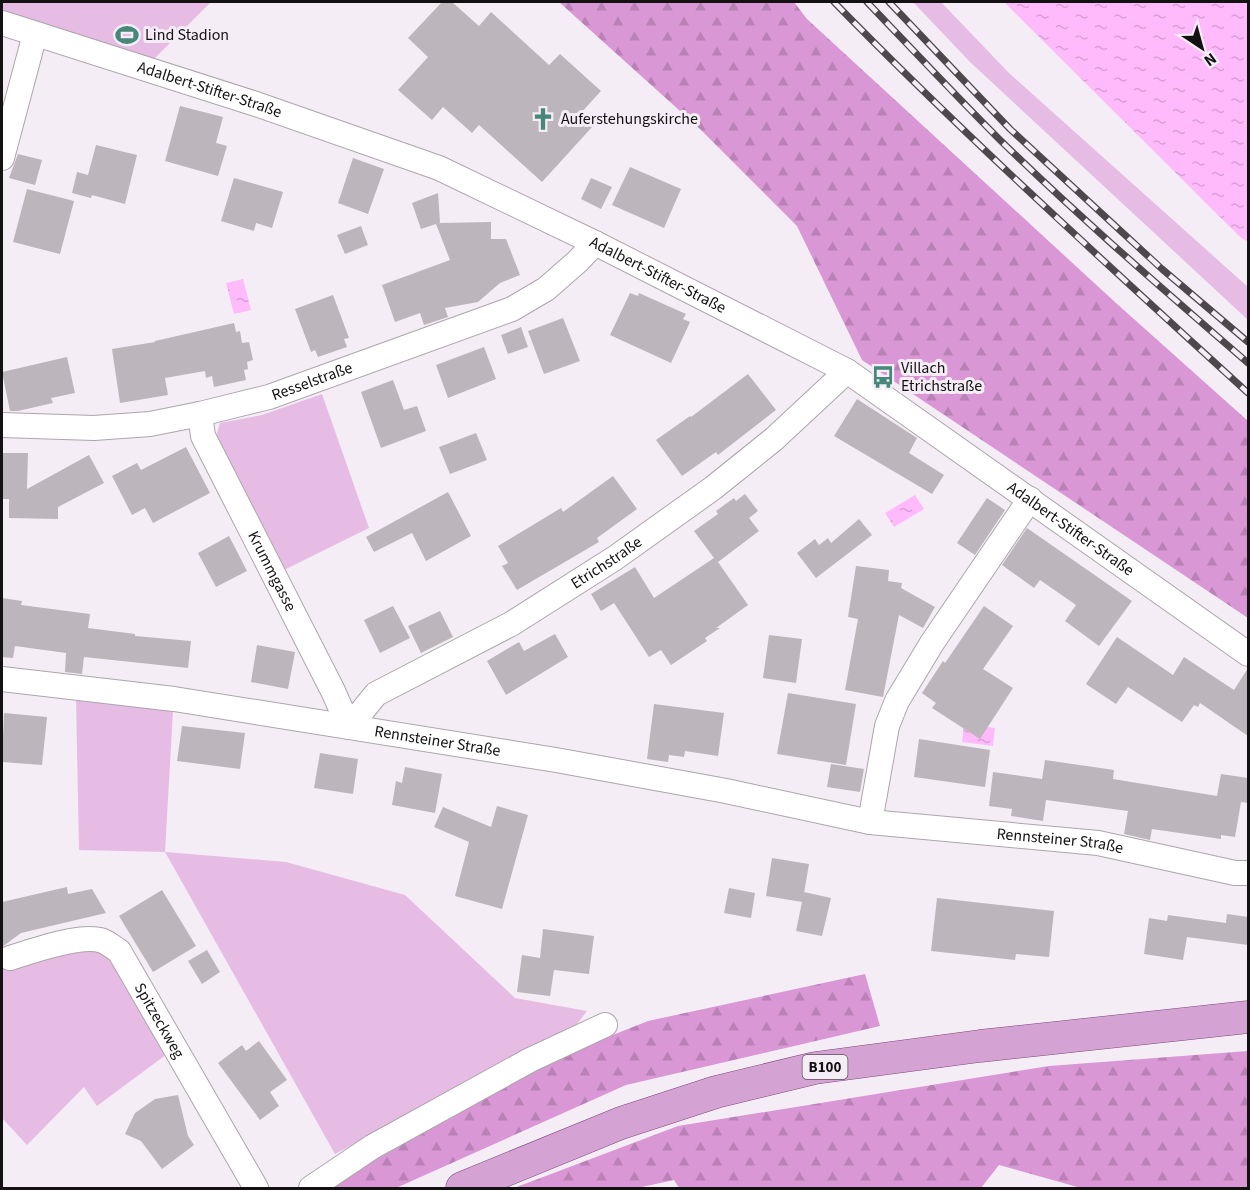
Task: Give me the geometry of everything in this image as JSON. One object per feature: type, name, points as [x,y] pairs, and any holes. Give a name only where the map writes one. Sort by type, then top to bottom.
[{"type":"main road","name":"B100","points":[[462,1188],[621,1123],[716,1092],[815,1068],[980,1046],[1248,1017]]},
{"type":"street","name":"Adalbert-Stifter-Straße","points":[[2,23],[256,104],[439,168],[594,243],[847,371],[1248,654]]},
{"type":"street","points":[[2,158],[35,34]]},
{"type":"street","name":"Resselstraße","points":[[2,425],[94,428],[150,423],[200,414],[269,397],[512,309],[546,289],[578,261],[594,243]]},
{"type":"street","name":"Etrichstraße","points":[[349,728],[376,694],[511,624],[615,558],[713,488],[774,439],[847,371]]},
{"type":"street","name":"Krummgasse","points":[[200,414],[203,436],[333,691],[349,728]]},
{"type":"street","points":[[870,822],[887,726],[897,701],[932,643],[1030,499]]},
{"type":"street","name":"Rennsteiner Straße","points":[[2,679],[174,699],[556,760],[726,791],[870,822],[1098,843],[1235,873],[1248,873]]},
{"type":"street","name":"Spitzeckweg","points":[[10,958],[50,945],[79,940],[102,940],[119,951],[256,1188]]},
{"type":"street","points":[[311,1188],[372,1147],[530,1060],[605,1025]]},
{"type":"shaded area","name":"Lind Stadion","points":[[2,2],[211,2],[154,59],[2,12]]},
{"type":"shaded area","points":[[913,2],[941,2],[1009,73],[1248,287],[1248,320],[970,62]]},
{"type":"shaded area","points":[[322,394],[369,528],[284,570],[218,446],[217,433],[220,423],[262,415]]},
{"type":"shaded area","points":[[76,700],[173,711],[165,852],[79,850]]},
{"type":"shaded area","points":[[165,852],[286,862],[405,895],[515,998],[587,1011],[573,1029],[335,1154]]},
{"type":"shaded area","points":[[75,949],[99,953],[114,964],[132,987],[171,1051],[97,1106],[84,1087],[27,1145],[2,1118],[2,957]]},
{"type":"green space","points":[[559,2],[794,2],[807,19],[1248,421],[1248,618],[862,360],[797,226],[700,129]]},
{"type":"green space","points":[[865,974],[880,1026],[626,1085],[396,1188],[325,1188],[378,1152],[540,1064],[648,1021]]},
{"type":"green space","points":[[1248,1051],[1248,1188],[1081,1188],[999,1165],[981,1188],[679,1188],[674,1180],[637,1188],[514,1188],[678,1126],[1049,1066]]},
{"type":"water","points":[[1004,2],[1248,2],[1248,242],[1240,237]]},
{"type":"water","points":[[243,279],[251,310],[234,314],[226,283]]},
{"type":"water","points":[[915,495],[924,509],[894,527],[885,513]]},
{"type":"water","points":[[964,724],[995,728],[993,746],[962,742]]},
{"type":"building","points":[[442,2],[452,2],[479,26],[491,12],[549,65],[560,54],[601,91],[580,114],[593,126],[542,182],[479,125],[472,133],[443,107],[432,120],[398,90],[428,57],[408,38]]},
{"type":"building","points":[[180,106],[223,117],[216,143],[227,146],[218,176],[165,161]]},
{"type":"building","points":[[96,145],[137,155],[125,204],[92,195],[91,198],[72,193],[77,172],[88,175]]},
{"type":"building","points":[[18,154],[42,160],[35,185],[9,178]]},
{"type":"building","points":[[353,158],[384,169],[368,214],[338,203]]},
{"type":"building","points":[[630,167],[681,189],[664,228],[612,205]]},
{"type":"building","points":[[234,178],[283,192],[272,228],[256,223],[254,231],[221,221]]},
{"type":"building","points":[[591,178],[612,187],[601,209],[581,199]]},
{"type":"building","points":[[27,189],[74,201],[60,254],[13,242]]},
{"type":"building","points":[[438,193],[439,223],[491,222],[491,239],[506,239],[520,275],[500,283],[478,302],[445,308],[448,317],[424,325],[420,313],[395,322],[382,285],[450,260],[436,224],[421,229],[412,203]]},
{"type":"building","points":[[361,226],[368,245],[345,254],[337,235]]},
{"type":"building","points":[[630,293],[638,296],[639,293],[686,314],[683,319],[690,322],[671,363],[610,335]]},
{"type":"building","points":[[333,295],[349,338],[344,339],[347,347],[318,357],[315,350],[311,352],[295,309]]},
{"type":"building","points":[[563,318],[580,361],[544,374],[528,331]]},
{"type":"building","points":[[234,323],[236,332],[240,331],[242,343],[249,342],[253,360],[247,362],[248,369],[244,370],[246,380],[214,387],[212,376],[206,378],[205,371],[165,378],[168,395],[120,403],[112,349],[155,342]]},
{"type":"building","points":[[521,327],[528,347],[508,354],[501,335]]},
{"type":"building","points":[[484,347],[496,379],[448,398],[436,365]]},
{"type":"building","points":[[67,357],[75,393],[51,398],[53,403],[10,411],[2,372]]},
{"type":"building","points":[[748,374],[776,410],[718,455],[716,452],[682,476],[656,440]]},
{"type":"building","points":[[393,380],[404,410],[417,406],[426,431],[381,448],[361,392]]},
{"type":"building","points":[[857,399],[917,438],[909,453],[944,475],[932,494],[834,436]]},
{"type":"building","points":[[476,433],[487,460],[450,474],[439,447]]},
{"type":"building","points":[[186,447],[210,493],[153,523],[145,508],[132,515],[112,476],[137,463],[141,470]]},
{"type":"building","points":[[2,453],[28,453],[27,489],[89,455],[104,483],[58,507],[58,519],[9,518],[9,499],[2,499]]},
{"type":"building","points":[[613,476],[637,509],[597,538],[599,542],[517,590],[502,566],[508,563],[498,546],[561,508],[563,512]]},
{"type":"building","points":[[448,492],[471,536],[426,561],[412,533],[374,552],[366,537]]},
{"type":"building","points":[[745,494],[758,511],[749,518],[759,531],[718,562],[748,605],[716,628],[720,628],[705,638],[707,641],[671,665],[661,650],[649,657],[614,603],[601,611],[591,594],[635,567],[654,598],[714,558],[694,531],[718,514],[716,511],[734,498],[736,501]]},
{"type":"building","points":[[987,498],[1005,510],[975,555],[957,543]]},
{"type":"building","points":[[859,519],[872,535],[816,578],[797,553],[815,539],[819,545],[828,538],[831,543]]},
{"type":"building","points":[[1027,528],[1132,601],[1099,646],[1065,621],[1076,605],[1040,580],[1034,588],[1002,565]]},
{"type":"building","points":[[229,536],[247,571],[216,587],[198,553]]},
{"type":"building","points":[[856,566],[889,570],[888,581],[902,583],[901,588],[935,607],[923,628],[899,615],[883,697],[845,690],[858,619],[848,617]]},
{"type":"building","points":[[2,598],[22,601],[21,605],[90,614],[88,628],[135,634],[135,636],[191,641],[188,668],[84,657],[82,674],[65,672],[66,653],[15,646],[13,658],[2,657]]},
{"type":"building","points":[[393,606],[410,638],[380,653],[364,620]]},
{"type":"building","points":[[984,606],[1013,626],[983,669],[1013,688],[980,739],[932,708],[936,703],[922,693]]},
{"type":"building","points":[[440,611],[453,637],[421,653],[408,626]]},
{"type":"building","points":[[555,634],[568,657],[506,695],[487,661],[519,642],[524,651]]},
{"type":"building","points":[[769,635],[802,639],[796,683],[763,678]]},
{"type":"building","points":[[1117,637],[1173,675],[1184,657],[1234,690],[1248,668],[1248,736],[1200,703],[1198,707],[1194,705],[1182,722],[1128,687],[1116,704],[1086,684]]},
{"type":"building","points":[[257,645],[295,652],[288,689],[251,682]]},
{"type":"building","points":[[788,693],[856,704],[846,765],[777,754]]},
{"type":"building","points":[[654,704],[724,713],[718,756],[685,751],[684,757],[669,755],[668,762],[647,759]]},
{"type":"building","points":[[4,713],[47,717],[42,765],[2,762]]},
{"type":"building","points":[[182,726],[245,733],[240,769],[177,761]]},
{"type":"building","points":[[919,739],[990,750],[985,787],[914,777]]},
{"type":"building","points":[[320,753],[358,759],[353,794],[314,788]]},
{"type":"building","points":[[1045,760],[1114,770],[1113,779],[1217,796],[1221,774],[1248,778],[1248,803],[1241,802],[1235,837],[1221,835],[1221,839],[1152,829],[1150,840],[1124,834],[1128,811],[1046,800],[1043,821],[1011,816],[1012,809],[989,806],[993,772],[1042,779]]},
{"type":"building","points":[[831,764],[864,769],[860,792],[827,787]]},
{"type":"building","points":[[405,767],[442,774],[435,813],[392,805],[396,781],[402,783]]},
{"type":"building","points":[[497,806],[528,815],[502,909],[455,896],[469,842],[434,827],[443,807],[491,827]]},
{"type":"building","points":[[772,858],[809,864],[804,892],[831,898],[822,936],[796,931],[802,902],[766,896]]},
{"type":"building","points":[[67,887],[68,894],[92,889],[106,913],[21,933],[2,947],[2,902]]},
{"type":"building","points":[[729,888],[755,893],[751,918],[724,913]]},
{"type":"building","points":[[162,890],[196,946],[153,972],[119,916]]},
{"type":"building","points":[[937,898],[1054,911],[1049,957],[1016,954],[1015,960],[931,951]]},
{"type":"building","points":[[1227,914],[1248,917],[1248,945],[1187,937],[1183,960],[1144,954],[1149,918],[1167,921],[1168,915],[1226,923]]},
{"type":"building","points":[[543,929],[594,936],[589,974],[554,970],[550,996],[517,992],[522,955],[540,958]]},
{"type":"building","points":[[207,950],[220,972],[202,984],[188,961]]},
{"type":"building","points":[[259,1041],[287,1080],[270,1092],[279,1106],[260,1120],[218,1063],[242,1045],[246,1051]]},
{"type":"building","points":[[178,1095],[188,1136],[194,1145],[162,1169],[141,1141],[125,1134],[135,1113],[155,1099]]},
{"type":"railway","points":[[834,2],[987,152],[1248,393]]},
{"type":"railway","points":[[867,2],[1030,169],[1248,363]]},
{"type":"railway","points":[[889,2],[1010,129],[1162,269],[1248,342]]},
{"type":"place","name":"Lind Stadion","points":[[127,35]]},
{"type":"place","name":"Auferstehungskirche","points":[[543,119]]},
{"type":"place","name":"Villach Etrichstraße","points":[[883,377]]}]
